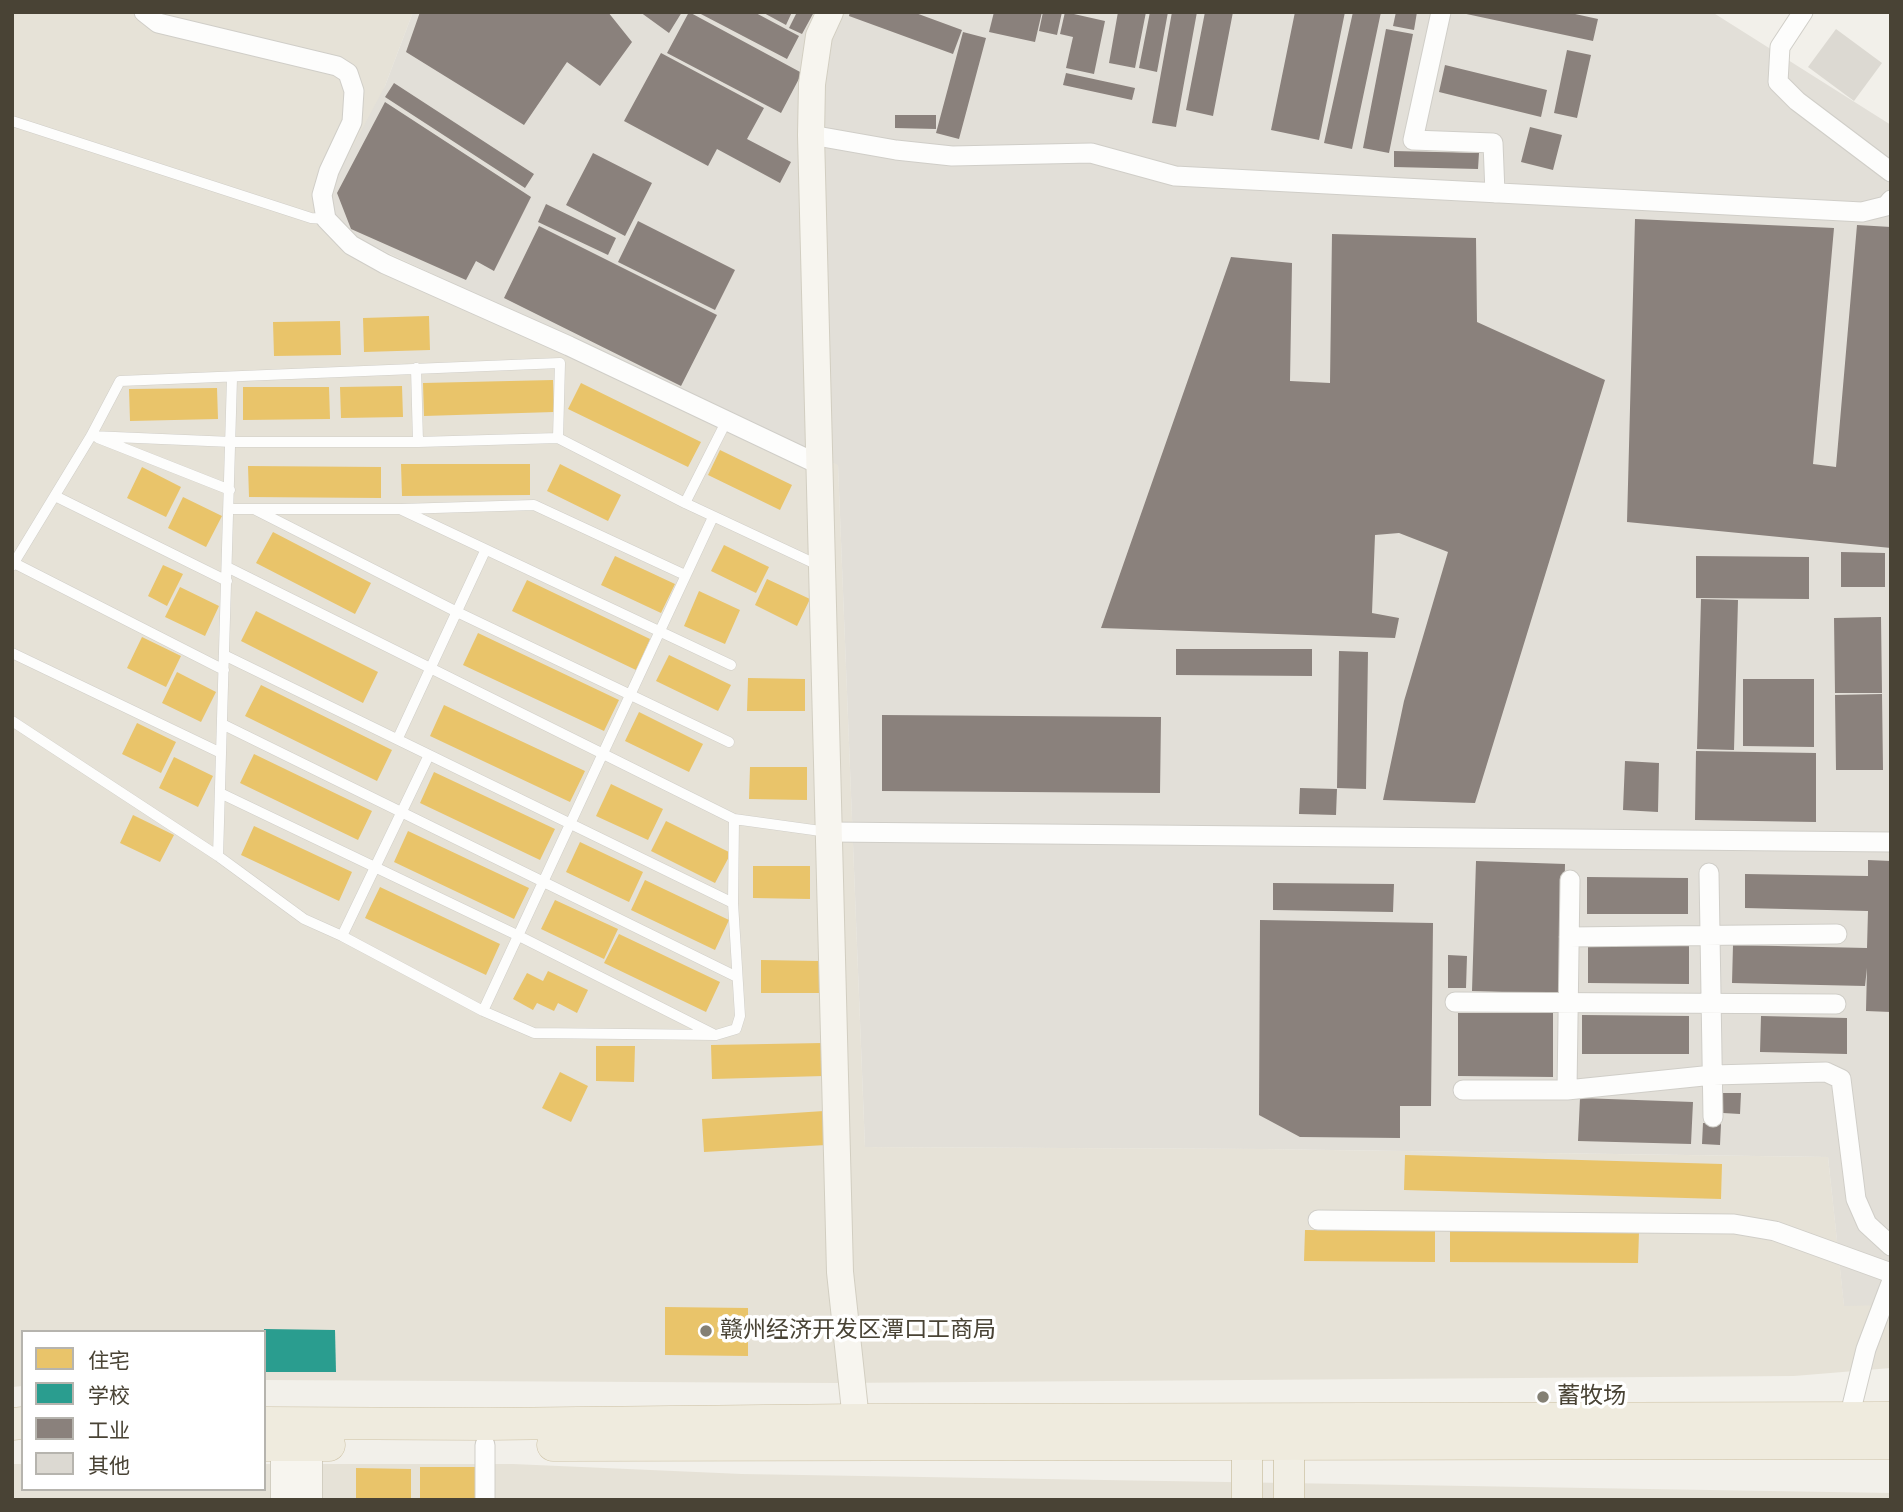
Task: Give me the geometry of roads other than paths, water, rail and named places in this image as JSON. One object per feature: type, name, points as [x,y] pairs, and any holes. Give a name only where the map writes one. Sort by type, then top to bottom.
[{"type":"highway","points":[[1289,1431],[1891,1418]]},
{"type":"highway","points":[[285,1434],[486,1424],[856,1420],[1247,1431]]},
{"type":"highway","points":[[285,1434],[485,1445],[1247,1431],[1891,1443]]},
{"type":"main road","points":[[830,12],[819,36],[812,84],[811,135],[840,1272],[856,1420]]},
{"type":"main road","points":[[1247,1431],[1247,1500]]},
{"type":"main road","points":[[1289,1431],[1289,1500]]},
{"type":"main road","points":[[284,1500],[285,1434]]},
{"type":"main road","points":[[285,1434],[309,1500]]},
{"type":"street","points":[[144,12],[158,23],[337,66],[348,73],[354,91],[352,122],[329,171],[322,195],[326,219],[351,245],[385,264],[569,346],[820,465]]},
{"type":"street","points":[[1441,12],[1413,140],[1493,143],[1495,193]]},
{"type":"street","points":[[1803,12],[1780,47],[1778,82],[1797,101],[1891,172]]},
{"type":"street","points":[[811,135],[896,150],[952,156],[1091,153],[1175,176],[1862,212],[1886,206],[1891,200]]},
{"type":"street","points":[[830,832],[1891,842]]},
{"type":"street","points":[[1709,873],[1713,1116]]},
{"type":"street","points":[[1567,1090],[1570,880]]},
{"type":"street","points":[[1569,937],[1837,934]]},
{"type":"street","points":[[1455,1002],[1836,1004]]},
{"type":"street","points":[[1463,1090],[1567,1090],[1713,1075],[1826,1072],[1841,1079],[1856,1199],[1867,1224],[1891,1246]]},
{"type":"street","points":[[1318,1220],[1734,1224],[1775,1231],[1891,1273]]},
{"type":"street","points":[[1849,1418],[1866,1349],[1891,1283]]},
{"type":"street","points":[[485,1445],[485,1500]]},
{"type":"lane","points":[[12,121],[311,218],[326,219]]},
{"type":"lane","points":[[224,670],[13,565],[91,436],[120,381],[560,363],[558,438]]},
{"type":"lane","points":[[416,368],[418,442]]},
{"type":"lane","points":[[218,856],[232,378]]},
{"type":"lane","points":[[685,503],[726,422]]},
{"type":"lane","points":[[91,436],[232,442],[418,442],[558,438],[713,517],[820,566]]},
{"type":"lane","points":[[91,436],[230,490]]},
{"type":"lane","points":[[55,496],[227,581]]},
{"type":"lane","points":[[229,509],[401,509],[534,505],[685,575]]},
{"type":"lane","points":[[401,509],[731,665]]},
{"type":"lane","points":[[256,510],[457,612],[729,743]]},
{"type":"lane","points":[[483,1011],[713,517]]},
{"type":"lane","points":[[398,738],[485,551]]},
{"type":"lane","points":[[227,567],[734,819],[830,832]]},
{"type":"lane","points":[[12,653],[221,753]]},
{"type":"lane","points":[[225,655],[733,903]]},
{"type":"lane","points":[[12,721],[218,856],[304,919],[342,936],[483,1011],[534,1032],[716,1035],[736,1029],[740,1016],[733,903],[734,819]]},
{"type":"lane","points":[[222,724],[737,977]]},
{"type":"lane","points":[[342,936],[429,755]]},
{"type":"lane","points":[[220,793],[519,936],[716,1035]]},
{"type":"place","name":"赣州经济开发区潭口工商局","points":[[706,1331]]},
{"type":"place","name":"蓄牧场","points":[[1543,1397]]}]
